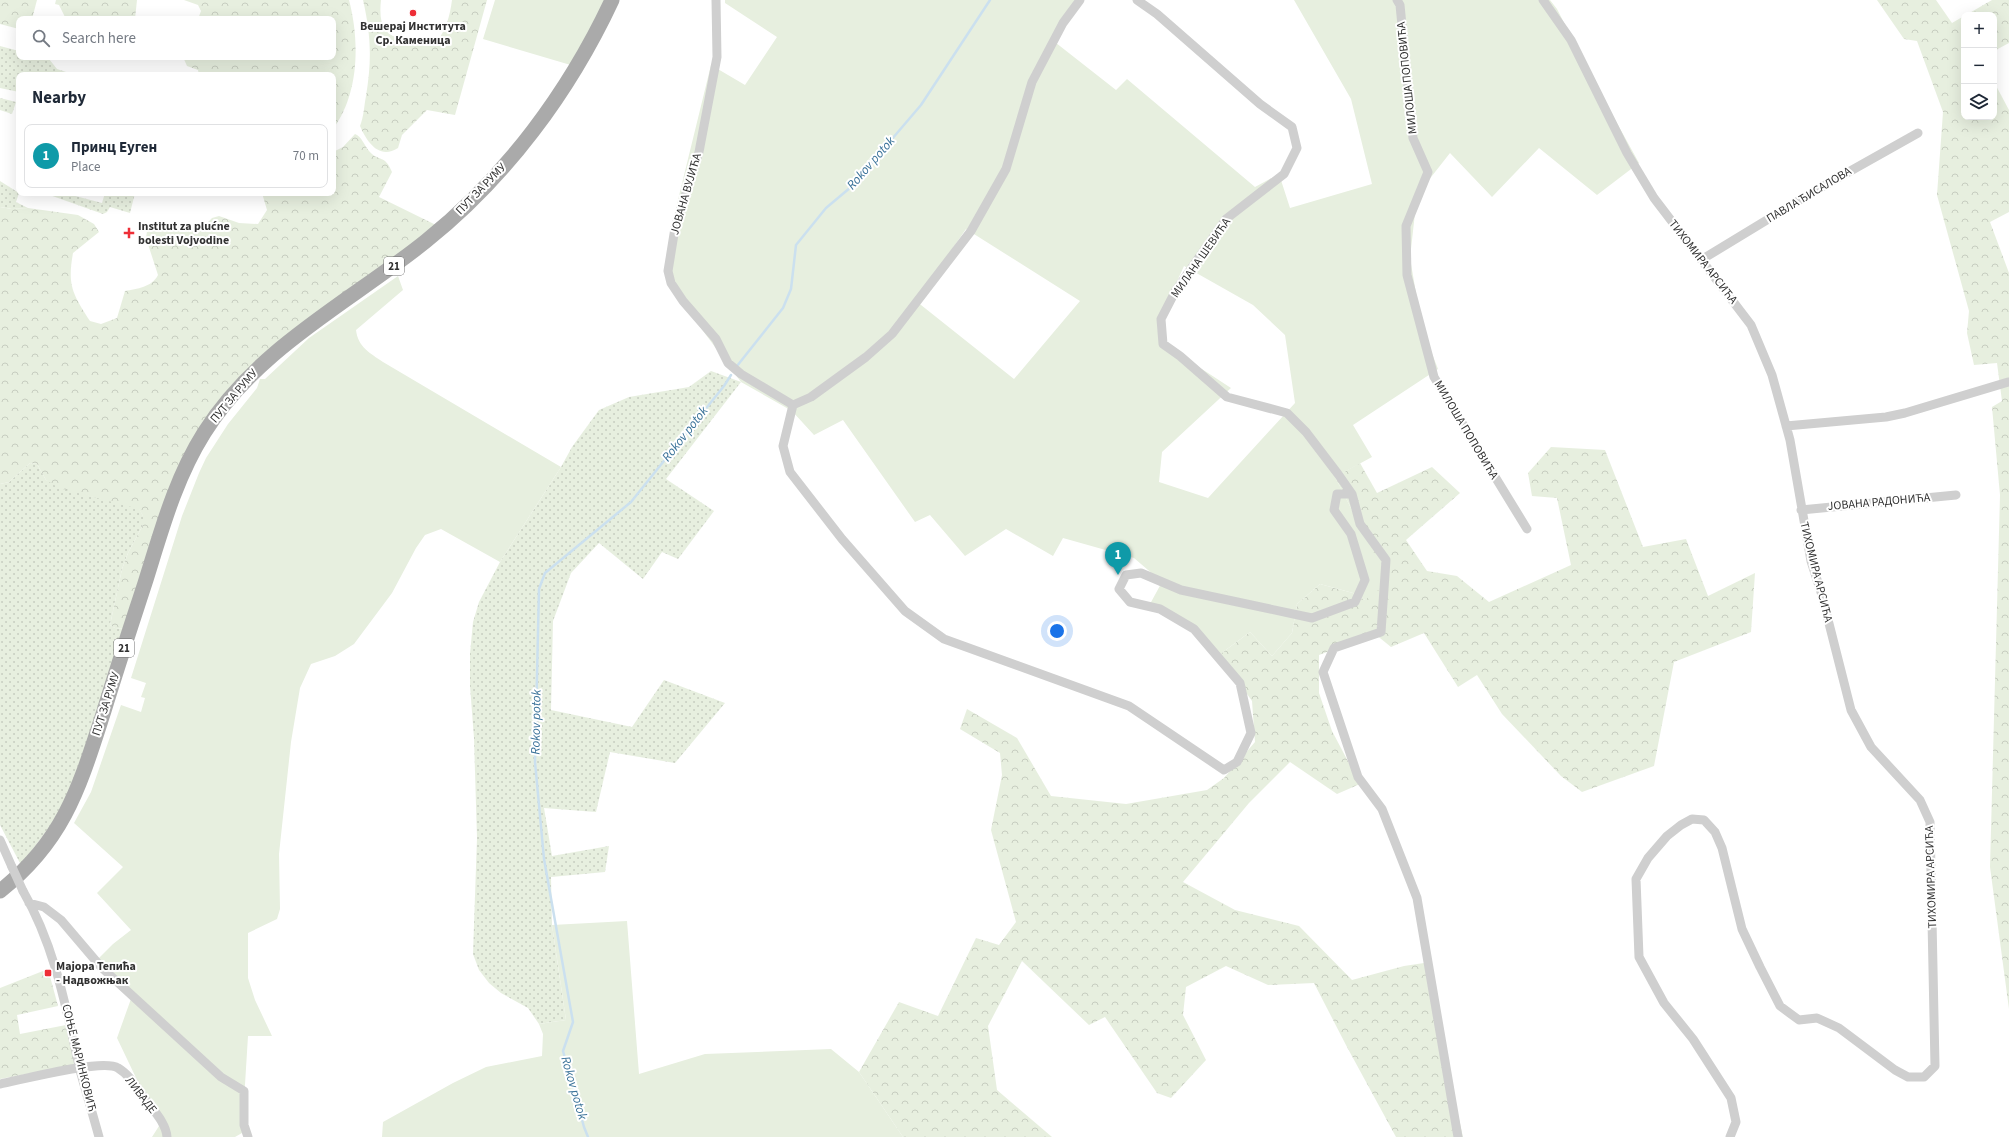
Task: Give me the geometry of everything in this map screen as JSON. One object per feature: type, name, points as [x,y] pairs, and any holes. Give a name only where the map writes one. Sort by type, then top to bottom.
[{"type":"main road","name":"ПУТ ЗА РУМУ","points":[[0,891],[14,880],[48,844],[70,808],[85,768],[164,521],[189,461],[213,420],[240,385],[263,362],[308,327],[428,240],[486,185],[542,120],[587,50],[612,0]]},
{"type":"street","name":"ЈОВАНА ВУЈИЋА","points":[[716,0],[717,57],[699,152],[675,228],[668,271],[672,283],[682,301],[716,339],[728,363],[740,374],[793,405]]},
{"type":"street","points":[[1080,0],[1063,23],[1032,82],[1006,169],[971,232],[892,334],[866,357],[811,398],[793,405],[783,446],[790,472],[842,539],[905,611],[944,639],[1129,706],[1224,770],[1237,762],[1251,733],[1240,683],[1194,629],[1160,609],[1130,602],[1119,589],[1126,575],[1141,573],[1181,590],[1312,618],[1355,602],[1365,580],[1351,534],[1334,510],[1337,494],[1352,494],[1360,524],[1386,560],[1381,632],[1334,648],[1323,672],[1358,776],[1382,809],[1417,898],[1458,1137]]},
{"type":"street","name":"МИЛАНА ШЕВИЋА","points":[[1137,0],[1157,14],[1260,104],[1292,127],[1297,148],[1284,174],[1226,219],[1176,290],[1161,319],[1163,344],[1180,356],[1227,397],[1287,413],[1306,432],[1352,494]]},
{"type":"street","name":"МИЛОША ПОПОВИЋА","points":[[1397,0],[1400,5],[1413,138],[1428,172],[1406,226],[1407,275],[1434,377],[1527,529]]},
{"type":"street","name":"ТИХОМИРА АРСИЋА","points":[[1543,0],[1571,40],[1627,153],[1663,212],[1751,325],[1772,374],[1790,440],[1811,561],[1851,710],[1871,747],[1920,800],[1930,822],[1935,1066],[1924,1076],[1908,1077],[1875,1057],[1839,1028],[1817,1018],[1799,1020],[1780,1006],[1742,929],[1722,848],[1715,832],[1704,820],[1692,819],[1681,824],[1667,836],[1648,858],[1636,879],[1639,957],[1664,1003],[1693,1039],[1731,1098],[1736,1122],[1730,1137]]},
{"type":"street","name":"ПАВЛА ЂИСАЛОВА","points":[[1701,260],[1813,192],[1918,133]]},
{"type":"street","points":[[1786,426],[1886,417],[1905,413],[2008,382]]},
{"type":"street","name":"ЈОВАНА РАДОНИЋА","points":[[1801,510],[1956,495]]},
{"type":"street","name":"СОЊЕ МАРИНКОВИЋ","points":[[0,840],[42,931],[57,971],[80,1068],[100,1137]]},
{"type":"street","points":[[29,903],[44,907],[61,920],[100,967],[221,1077],[244,1091],[244,1126],[248,1137]]},
{"type":"street","name":"ЛИВАДЕ","points":[[80,1068],[105,1065],[118,1068],[137,1087],[164,1125],[167,1137]]},
{"type":"street","points":[[0,1084],[80,1068]]},
{"type":"green space","points":[[0,0],[37,0],[33,16],[16,16],[16,28],[0,24]]},
{"type":"green space","points":[[56,0],[137,0],[135,16],[64,16],[59,5],[55,4]]},
{"type":"green space","points":[[184,0],[349,0],[355,33],[355,67],[348,100],[342,115],[336,124],[336,72],[198,72],[198,70],[187,66],[184,60],[336,60],[336,16],[199,16],[201,11],[198,5]]},
{"type":"green space","points":[[363,0],[381,0],[383,25],[387,32],[394,36],[403,39],[437,42],[447,22],[452,0],[487,0],[455,115],[427,110],[402,135],[398,148],[385,152],[374,148],[366,138],[360,126],[368,83],[370,59],[368,25]]},
{"type":"green space","points":[[495,0],[608,0],[574,66],[483,39]]},
{"type":"green space","points":[[725,0],[1077,0],[1051,39],[1116,90],[1127,79],[1255,187],[1279,174],[1290,208],[1372,184],[1351,99],[1294,0],[1550,0],[1557,9],[1596,85],[1639,163],[1597,195],[1539,148],[1492,197],[1450,153],[1417,195],[1410,258],[1422,328],[1438,369],[1353,425],[1372,457],[1335,477],[1389,582],[1365,600],[1353,593],[1320,584],[1297,604],[1292,633],[1272,656],[1250,632],[1219,655],[1188,624],[1150,604],[1162,582],[1134,558],[1063,538],[1053,556],[1006,529],[965,556],[930,515],[915,522],[843,420],[814,435],[792,411],[741,382],[689,312],[668,269],[676,208],[711,65],[745,85],[777,37],[725,3]],"holes":[[[966,229],[1080,301],[1014,379],[916,301]],[[1184,266],[1253,305],[1285,335],[1295,403],[1208,498],[1159,482],[1162,452],[1231,388],[1159,341],[1158,323]]]},
{"type":"green space","points":[[1877,0],[1936,0],[1952,23],[1961,18],[1961,120],[1997,120],[1997,88],[2009,110],[2009,212],[1990,222],[2009,273],[2009,1009],[1990,867],[2000,495],[1992,407],[2002,401],[1997,363],[1974,365],[1967,333],[1969,311],[1937,195],[1943,112],[1917,41],[1904,39]]},
{"type":"green space","points":[[1992,0],[2009,0],[2009,43],[1997,49],[1997,12],[1971,12]]},
{"type":"green space","points":[[0,46],[16,50],[16,60],[50,60],[57,69],[66,72],[16,72],[16,91],[0,88]]},
{"type":"green space","points":[[0,98],[16,102],[12,114],[0,110]]},
{"type":"green space","points":[[355,134],[357,135],[372,154],[387,163],[392,172],[379,197],[438,226],[211,413],[126,629],[115,628],[110,625],[122,569],[128,553],[143,525],[143,516],[139,509],[59,488],[46,480],[37,464],[30,463],[9,482],[0,484],[0,207],[12,209],[28,208],[78,215],[94,224],[99,232],[73,253],[71,264],[71,282],[79,304],[90,321],[101,324],[117,318],[125,291],[148,285],[158,275],[146,238],[147,231],[160,225],[172,225],[198,233],[212,218],[219,216],[239,223],[258,224],[267,210],[263,196],[336,196],[336,150],[343,147]]},
{"type":"green space","points":[[0,181],[16,191],[16,196],[18,196],[16,202],[28,208],[12,209],[0,207]]},
{"type":"green space","points":[[52,196],[75,196],[102,203],[104,196],[134,196],[130,213],[110,207],[107,212],[103,214]]},
{"type":"green space","points":[[398,276],[403,290],[356,330],[359,341],[365,349],[383,362],[561,467],[500,562],[441,529],[425,535],[416,548],[392,593],[354,644],[335,656],[311,664],[300,688],[291,742],[279,854],[280,909],[277,919],[248,933],[248,978],[255,1000],[272,1036],[248,1036],[242,1133],[235,1137],[152,1137],[159,1126],[117,1038],[132,996],[95,962],[113,944],[131,930],[97,893],[123,867],[74,823],[91,792],[121,705],[141,712],[145,698],[141,697],[146,683],[131,678],[182,516],[206,458],[228,424],[257,388],[260,379],[265,379],[309,338]]},
{"type":"green space","points":[[711,371],[741,382],[666,479],[714,511],[678,559],[662,552],[643,579],[599,543],[571,573],[553,621],[551,710],[632,727],[664,680],[725,703],[675,763],[610,752],[596,812],[544,808],[552,856],[609,846],[605,872],[551,877],[552,925],[566,1020],[539,1024],[528,1008],[501,993],[489,983],[479,970],[473,954],[477,838],[474,738],[470,686],[470,654],[473,622],[479,602],[500,562],[561,467],[572,447],[599,410],[629,397],[689,387]]},
{"type":"green space","points":[[1551,447],[1605,450],[1643,547],[1686,539],[1708,596],[1755,573],[1751,632],[1674,662],[1654,766],[1582,792],[1561,776],[1502,714],[1477,675],[1458,687],[1424,633],[1391,647],[1375,634],[1319,655],[1319,693],[1332,731],[1360,784],[1337,794],[1290,762],[1249,803],[1183,882],[1235,910],[1299,926],[1352,980],[1404,966],[1424,963],[1463,1137],[1396,1137],[1314,983],[1268,985],[1226,966],[1186,987],[1183,1015],[1206,1060],[1171,1098],[1157,1093],[1105,1017],[1089,1025],[1022,961],[988,1026],[997,1090],[1052,1137],[903,1137],[859,1072],[899,1002],[938,1016],[976,938],[999,945],[1016,922],[991,830],[1002,775],[1000,753],[960,729],[967,709],[1017,738],[1051,796],[1126,804],[1207,790],[1224,778],[1255,742],[1252,701],[1219,655],[1250,632],[1272,656],[1292,633],[1297,604],[1320,584],[1353,593],[1365,600],[1369,543],[1335,477],[1360,463],[1377,493],[1432,467],[1460,493],[1406,540],[1427,571],[1457,576],[1489,602],[1571,565],[1557,498],[1532,496],[1528,473]]},
{"type":"green space","points":[[30,463],[37,464],[46,480],[91,496],[139,508],[143,516],[143,525],[128,553],[122,569],[110,625],[115,628],[126,629],[80,770],[56,818],[21,865],[0,825],[0,484],[9,482]]},
{"type":"green space","points":[[627,921],[639,1074],[705,1054],[831,1049],[859,1072],[903,1137],[382,1137],[383,1122],[453,1083],[486,1067],[542,1056],[543,1034],[539,1024],[566,1020],[552,925]]},
{"type":"green space","points":[[48,969],[58,1006],[17,1015],[20,1034],[66,1025],[75,1065],[0,1079],[0,988]]},
{"type":"waterway","name":"Rokov potok","points":[[737,366],[783,308],[791,289],[796,245],[826,208],[851,187],[921,105],[990,0]]},
{"type":"waterway","name":"Rokov potok","points":[[588,1137],[563,1051],[573,1022],[544,859],[535,762],[539,589],[545,573],[631,502],[724,386],[731,375]]},
{"type":"place","name":"Вешерај Института Ср. Каменица","points":[[413,13]]},
{"type":"place","name":"Institut za plućne bolesti Vojvodine","points":[[129,233]]},
{"type":"place","name":"Принц Еуген","points":[[1118,575]]},
{"type":"place","name":"Мајора Тепића - Надвожњак","points":[[48,973]]}]
